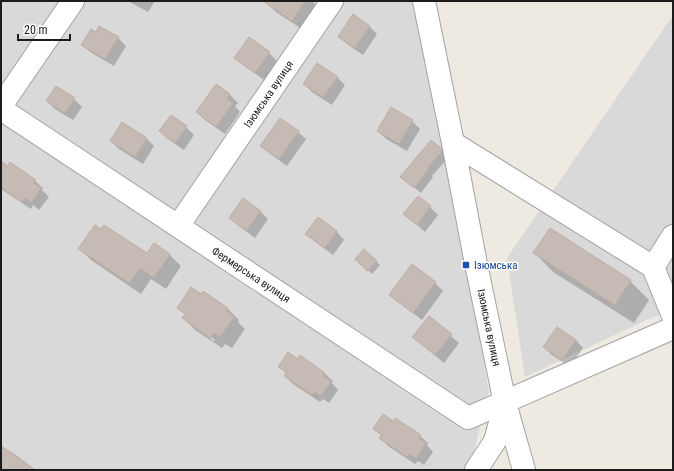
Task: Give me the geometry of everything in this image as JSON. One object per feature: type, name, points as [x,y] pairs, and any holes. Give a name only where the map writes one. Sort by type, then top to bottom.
[{"type":"street","points":[[1,106],[73,1]]},
{"type":"street","name":"Ізюмська вулиця","points":[[178,226],[332,1]]},
{"type":"street","name":"Ізюмська вулиця","points":[[424,1],[505,402],[524,470]]},
{"type":"street","name":"Фермерська вулиця","points":[[1,109],[468,418],[505,402]]},
{"type":"street","points":[[453,143],[653,267],[673,316]]},
{"type":"street","points":[[653,267],[673,236]]},
{"type":"street","points":[[476,470],[495,441],[505,402],[673,328]]},
{"type":"shaded area","points":[[1,1],[414,1],[438,104],[489,391],[473,456],[464,470],[1,470]]},
{"type":"shaded area","points":[[673,15],[673,311],[653,317],[525,377],[507,258]]},
{"type":"building","points":[[263,1],[305,1],[292,21]]},
{"type":"building","points":[[353,14],[370,26],[355,48],[338,37]]},
{"type":"building","points":[[99,26],[119,37],[105,59],[81,45],[91,29],[96,32]]},
{"type":"building","points":[[249,37],[270,52],[255,73],[234,58]]},
{"type":"building","points":[[317,63],[338,77],[323,97],[303,84]]},
{"type":"building","points":[[216,84],[230,94],[227,99],[233,103],[216,127],[196,112]]},
{"type":"building","points":[[56,86],[75,98],[65,113],[46,101]]},
{"type":"building","points":[[391,107],[413,120],[399,144],[377,131]]},
{"type":"building","points":[[171,115],[187,126],[175,143],[159,131]]},
{"type":"building","points":[[280,118],[299,131],[279,159],[260,146]]},
{"type":"building","points":[[122,122],[147,138],[135,157],[110,141]]},
{"type":"building","points":[[431,140],[441,148],[442,151],[414,188],[400,177]]},
{"type":"building","points":[[1,161],[8,166],[10,162],[36,180],[34,183],[41,188],[31,203],[25,198],[22,202],[1,188]]},
{"type":"building","points":[[418,196],[431,206],[417,225],[403,214]]},
{"type":"building","points":[[243,198],[261,211],[246,231],[229,218]]},
{"type":"building","points":[[318,217],[337,231],[325,248],[305,234]]},
{"type":"building","points":[[95,225],[101,229],[104,225],[147,253],[154,243],[170,254],[154,278],[140,268],[129,283],[78,249]]},
{"type":"building","points":[[550,228],[631,280],[615,305],[533,253]]},
{"type":"building","points":[[364,249],[377,261],[367,271],[355,259]]},
{"type":"building","points":[[412,264],[436,282],[413,313],[389,295]]},
{"type":"building","points":[[191,287],[201,294],[203,291],[228,308],[226,311],[234,317],[220,337],[214,333],[210,338],[182,318],[185,314],[177,308]]},
{"type":"building","points":[[429,316],[452,334],[435,355],[412,337]]},
{"type":"building","points":[[557,327],[576,340],[562,360],[543,347]]},
{"type":"building","points":[[288,352],[298,359],[300,355],[325,373],[323,376],[331,381],[321,396],[315,392],[312,395],[284,376],[287,372],[278,367]]},
{"type":"building","points":[[383,414],[393,421],[395,418],[421,435],[418,438],[426,443],[416,458],[410,454],[407,457],[379,438],[382,435],[373,429]]},
{"type":"building","points":[[1,446],[18,457],[35,470],[1,470]]},
{"type":"place","name":"Ізюмська","points":[[466,265]]}]
